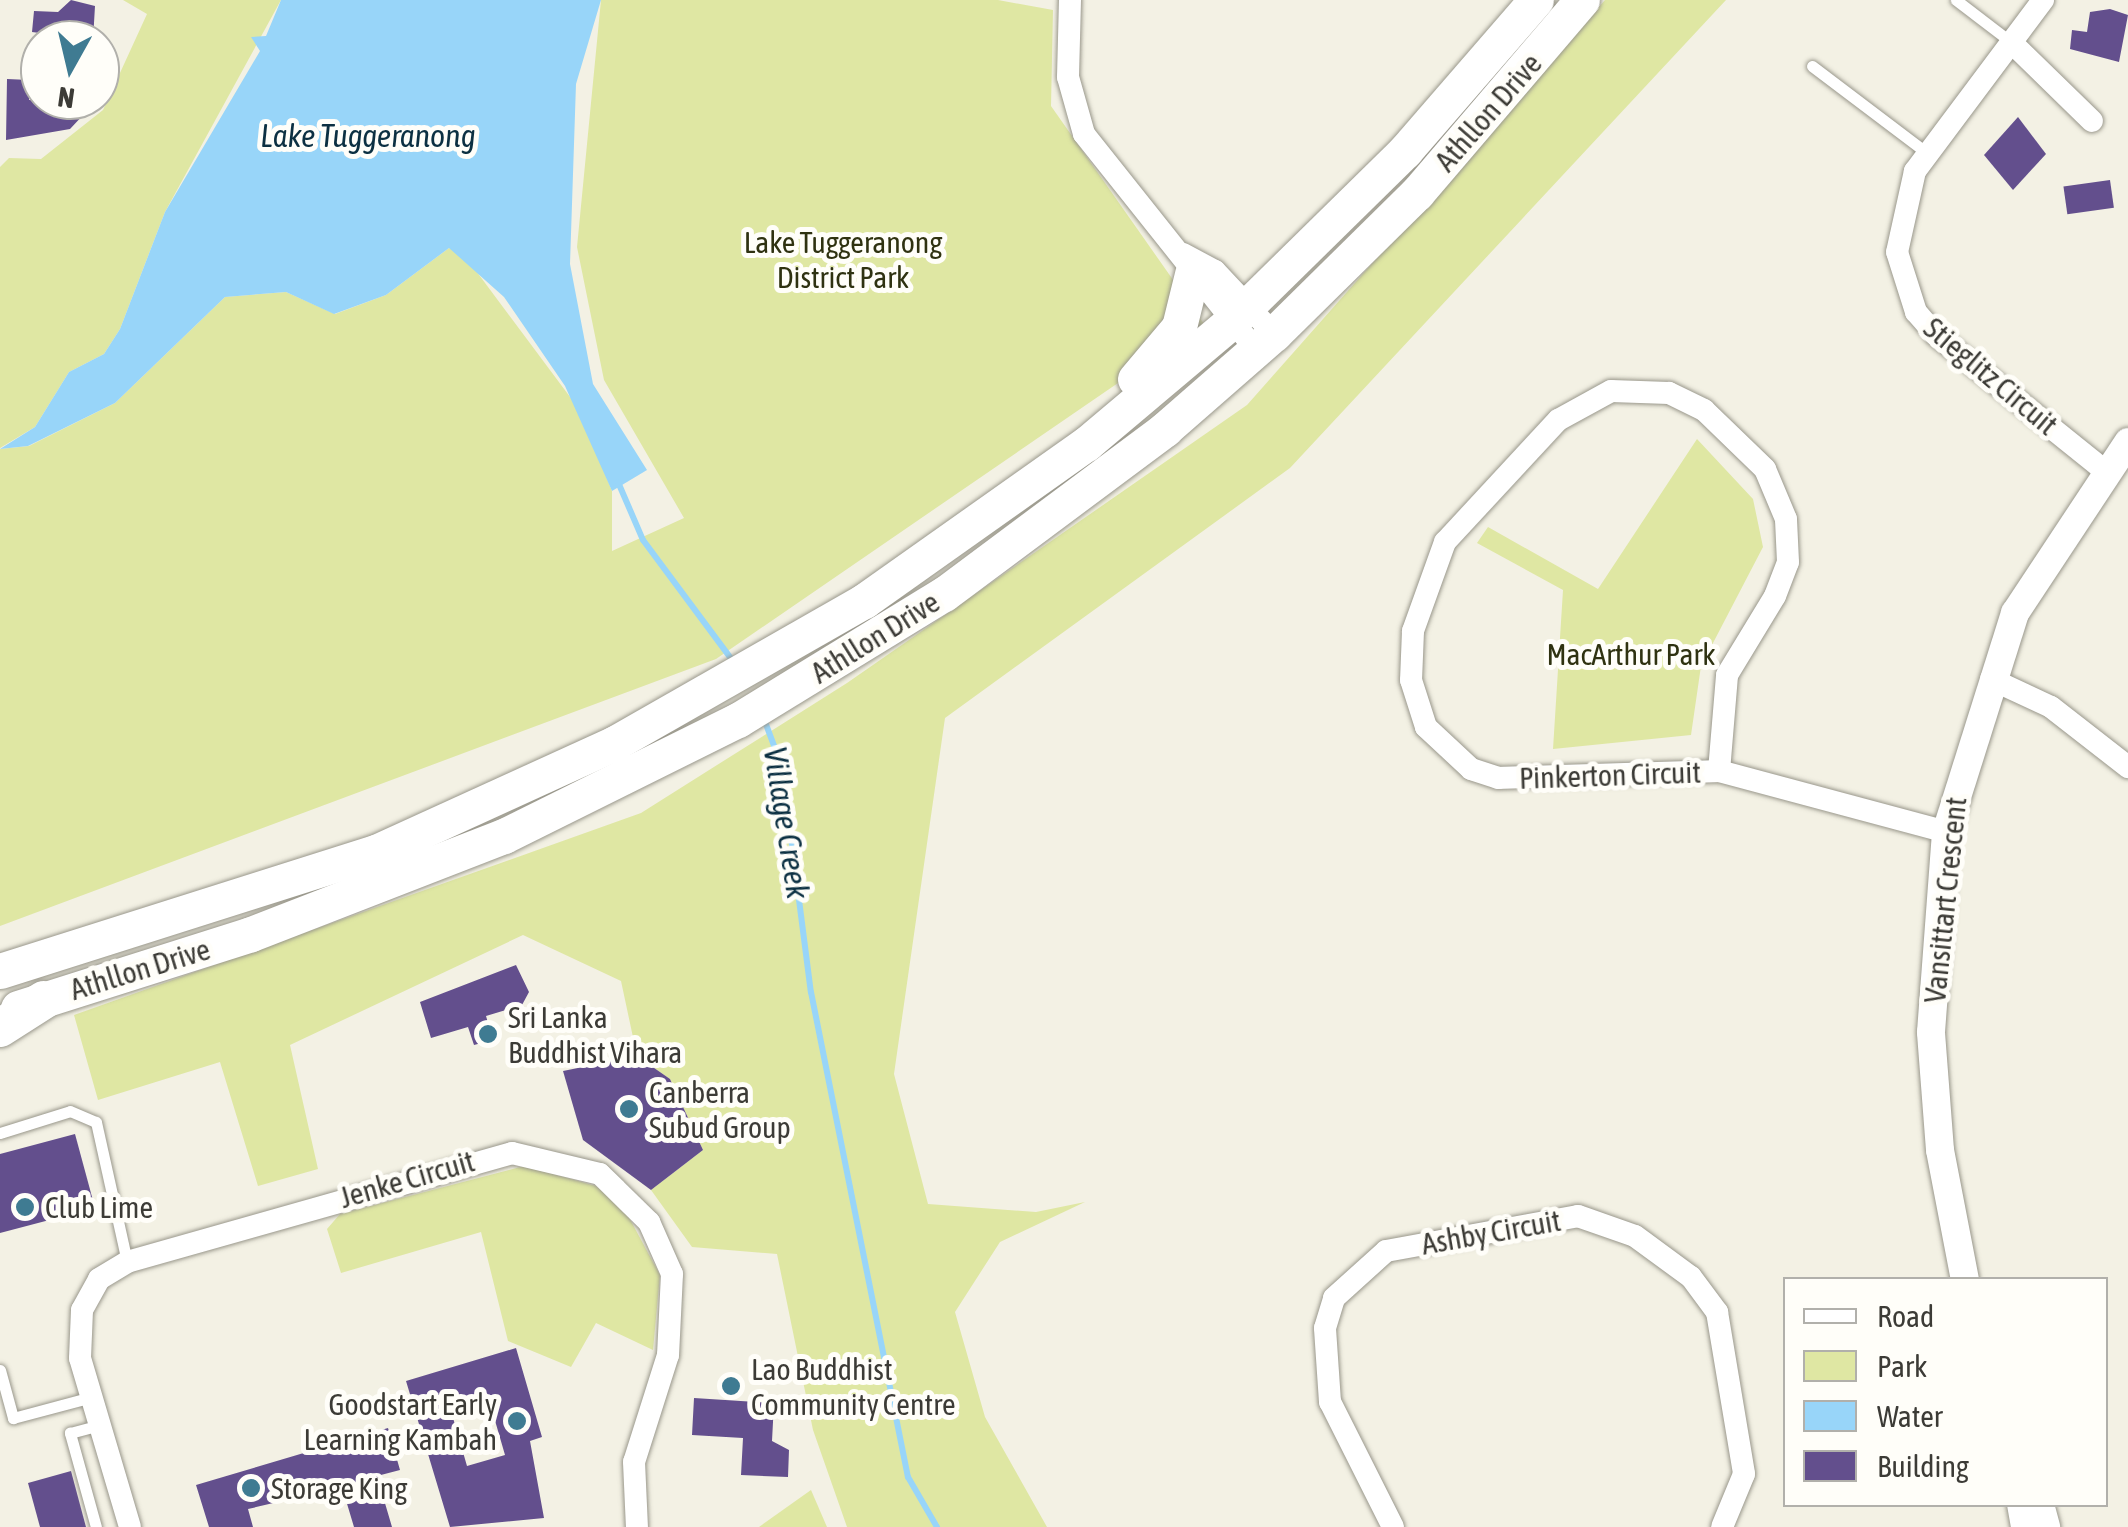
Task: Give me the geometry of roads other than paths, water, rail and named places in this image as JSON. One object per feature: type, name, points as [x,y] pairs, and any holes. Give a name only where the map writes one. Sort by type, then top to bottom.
[{"type":"highway","points":[[0,1028],[44,1000]]},
{"type":"main road","name":"Athllon Drive","points":[[0,971],[376,852],[720,687],[773,656],[1086,444],[1240,314],[1405,151],[1536,0]]},
{"type":"main road","name":"Athllon Drive","points":[[0,1014],[397,880],[738,720],[792,690],[1055,514],[1265,342],[1417,193],[1582,0]]},
{"type":"main road","points":[[1086,444],[1180,327],[1187,264]]},
{"type":"street","points":[[1070,0],[1068,76],[1084,134],[1187,264],[1265,342]]},
{"type":"street","name":"Stieglitz Circuit","points":[[2042,0],[1927,153],[1898,235],[1916,312],[2104,470]]},
{"type":"street","points":[[2011,42],[2092,120]]},
{"type":"street","name":"Pinkerton Circuit","points":[[1719,772],[1727,674],[1788,562],[1786,519],[1765,470],[1704,410],[1668,392],[1611,391],[1558,420],[1444,542],[1414,631],[1420,716],[1446,751],[1500,778],[1719,772],[1946,832]]},
{"type":"street","name":"Vansittart Crescent","points":[[1964,1277],[1940,1150],[1931,1032],[1946,832],[2015,613],[2104,470],[2128,442]]},
{"type":"street","points":[[1992,679],[2051,707],[2128,767]]},
{"type":"street","name":"Jenke Circuit","points":[[130,1527],[92,1397],[82,1310],[99,1279],[124,1250],[482,1157],[542,1154],[600,1174],[649,1222],[675,1295],[668,1355],[639,1432],[637,1527]]},
{"type":"street","name":"Ashby Circuit","points":[[1393,1527],[1330,1402],[1326,1328],[1334,1298],[1386,1252],[1578,1216],[1635,1236],[1691,1277],[1717,1312],[1744,1474],[1722,1527]]},
{"type":"lane","points":[[1956,0],[2011,42]]},
{"type":"lane","points":[[1812,66],[1927,153]]},
{"type":"lane","points":[[0,1132],[70,1111],[96,1122],[124,1250]]},
{"type":"lane","points":[[0,1370],[13,1418],[92,1397]]},
{"type":"lane","points":[[96,1527],[70,1434],[100,1425]]},
{"type":"water","name":"Lake Tuggeranong","points":[[281,0],[601,0],[576,84],[570,264],[593,384],[647,470],[612,491],[565,386],[504,297],[449,248],[386,295],[334,314],[286,292],[225,297],[115,403],[28,446],[0,449],[35,427],[69,372],[104,354],[120,329],[165,212],[260,51],[251,37],[266,36]]},
{"type":"waterway","name":"Village Creek","points":[[618,482],[643,540],[735,664]]},
{"type":"waterway","name":"Village Creek","points":[[764,719],[782,767],[811,992],[908,1477],[937,1527]]},
{"type":"place","name":"Sri Lanka Buddhist Vihara","points":[[488,1034]]},
{"type":"place","name":"Canberra Subud Group","points":[[629,1109]]},
{"type":"place","name":"Club Lime","points":[[25,1207]]},
{"type":"place","name":"Lao Buddhist Community Centre","points":[[731,1386]]},
{"type":"place","name":"Goodstart Early Learning Kambah","points":[[517,1421]]},
{"type":"place","name":"Storage King","points":[[251,1488]]},
{"type":"park label","name":"Lake Tuggeranong District Park","points":[[843,259]]},
{"type":"park label","name":"MacArthur Park","points":[[1631,654]]}]
